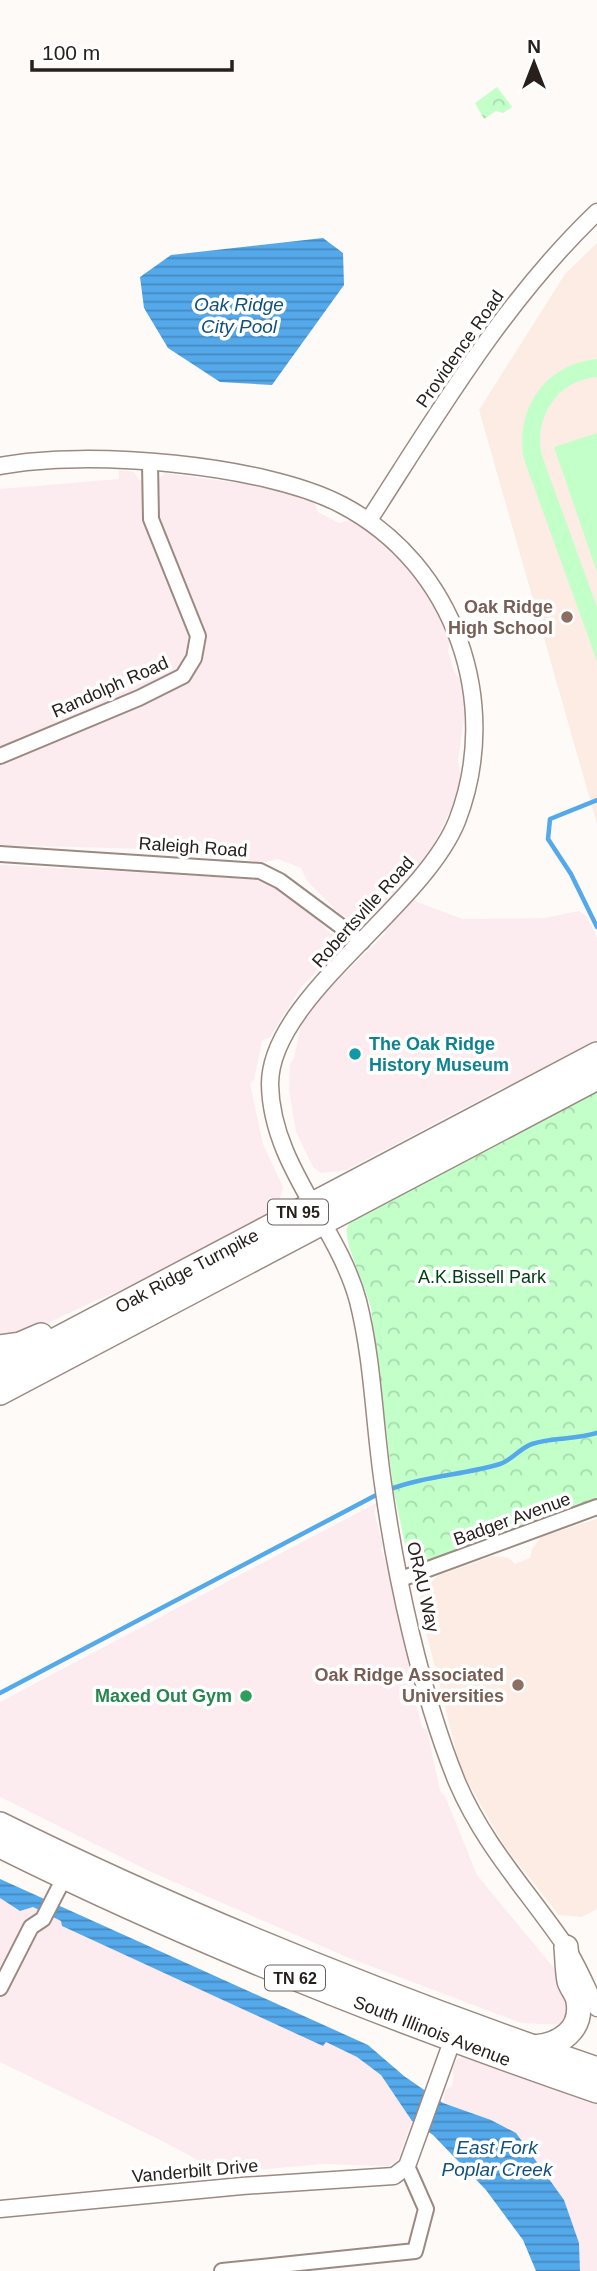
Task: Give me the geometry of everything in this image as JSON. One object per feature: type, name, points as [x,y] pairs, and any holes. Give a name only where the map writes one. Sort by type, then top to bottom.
[{"type":"highway","name":"Oak Ridge Turnpike","points":[[0,1393],[597,1054]]},
{"type":"highway","name":"Oak Ridge Turnpike","points":[[0,1370],[173,1279],[318,1213],[597,1078]]},
{"type":"highway","points":[[0,1347],[31,1340],[102,1304],[173,1279]]},
{"type":"highway","name":"South Illinois Avenue","points":[[0,1824],[187,1914],[597,2091]]},
{"type":"highway","name":"South Illinois Avenue","points":[[0,1846],[60,1885],[161,1923],[456,2030],[533,2047],[597,2068]]},
{"type":"highway","points":[[533,2047],[559,2042],[573,2030],[579,2015],[578,1998],[570,1983],[566,1947]]},
{"type":"street","name":"Providence Road","points":[[369,520],[448,396],[490,337],[540,273],[597,212]]},
{"type":"street","name":"Robertsville Road","points":[[0,466],[86,458],[150,463],[270,479],[303,487],[369,520],[423,571],[452,621],[471,675],[475,741],[469,784],[456,824],[440,854],[420,882],[296,1014],[272,1064],[270,1083],[277,1130],[318,1213]]},
{"type":"street","name":"Randolph Road","points":[[0,756],[183,676],[194,658],[198,636],[151,519],[150,463]]},
{"type":"street","name":"Raleigh Road","points":[[0,853],[260,872],[280,881],[362,942]]},
{"type":"street","name":"ORAU Way","points":[[318,1213],[358,1301],[366,1338],[385,1499],[401,1579],[437,1724],[458,1782],[481,1830],[515,1883],[566,1947],[597,2008]]},
{"type":"street","name":"Badger Avenue","points":[[401,1579],[597,1507]]},
{"type":"street","points":[[0,1988],[31,1927],[43,1919],[60,1885]]},
{"type":"street","points":[[222,2271],[415,2251],[426,2209],[401,2171],[419,2134],[456,2030]]},
{"type":"street","name":"Vanderbilt Drive","points":[[0,2209],[401,2171]]},
{"type":"street","points":[[355,2271],[368,2257]]},
{"type":"shaded area","name":"Oak Ridge High School","points":[[597,243],[597,824],[479,410],[565,274]]},
{"type":"shaded area","points":[[119,470],[134,472],[139,480],[158,480],[165,473],[254,485],[309,499],[318,512],[339,523],[350,520],[363,527],[405,566],[428,596],[450,640],[448,651],[454,672],[462,682],[465,713],[458,760],[461,778],[453,805],[428,856],[403,888],[417,902],[463,919],[544,918],[579,911],[587,917],[597,938],[597,1044],[528,1080],[500,1089],[346,1170],[321,1173],[313,1167],[296,1132],[289,1090],[290,1064],[294,1058],[302,1021],[313,1004],[386,933],[370,919],[354,920],[340,914],[307,881],[301,868],[278,859],[266,862],[186,855],[180,850],[0,845],[0,489],[119,479]]},
{"type":"shaded area","points":[[0,865],[253,879],[279,888],[303,905],[333,936],[336,945],[330,959],[302,986],[270,1037],[262,1041],[254,1080],[250,1084],[263,1144],[283,1187],[277,1210],[166,1271],[22,1335],[0,1349]]},
{"type":"shaded area","points":[[378,1502],[374,1512],[383,1545],[381,1549],[393,1584],[416,1683],[413,1692],[422,1727],[427,1730],[440,1791],[445,1796],[477,1875],[558,1973],[573,2001],[562,2025],[521,2023],[349,1958],[151,1872],[0,1797],[0,1702]]},
{"type":"shaded area","name":"Oak Ridge Associated Universities","points":[[597,1519],[597,1909],[582,1917],[559,1915],[505,1847],[461,1770],[418,1600],[437,1576],[493,1556],[509,1558],[515,1564],[530,1558],[532,1549],[541,1537]]},
{"type":"shaded area","points":[[0,1898],[20,1911],[33,1907],[61,1921],[62,1926],[323,2045],[326,2042],[357,2057],[381,2075],[412,2121],[398,2160],[387,2166],[321,2164],[205,2175],[199,2161],[0,2062]]},
{"type":"shaded area","points":[[463,2057],[597,2103],[597,2271],[580,2271],[579,2243],[443,2103],[445,2090],[452,2086],[452,2069],[457,2059]]},
{"type":"green space","points":[[497,87],[512,107],[503,113],[496,111],[484,119],[475,103]]},
{"type":"green space","points":[[597,359],[597,377],[570,385],[551,403],[541,428],[540,442],[542,456],[597,607],[597,661],[524,459],[522,441],[529,407],[549,379],[579,362]]},
{"type":"green space","points":[[597,433],[597,572],[554,447]]},
{"type":"green space","name":"A.K.Bissell Park","points":[[597,1087],[597,1501],[442,1560],[425,1560],[413,1554],[405,1544],[394,1493],[371,1308],[348,1244],[348,1226],[355,1214]]},
{"type":"water","name":"Oak Ridge City Pool","points":[[323,238],[343,253],[344,285],[272,385],[220,382],[168,348],[144,308],[140,277],[171,255]]},
{"type":"water","name":"East Fork Poplar Creek","points":[[0,1879],[368,2045],[404,2076],[443,2103],[491,2120],[516,2133],[564,2200],[579,2243],[580,2271],[536,2271],[523,2240],[486,2190],[433,2135],[412,2121],[381,2075],[357,2057],[326,2042],[323,2046],[62,1926],[61,1921],[33,1907],[20,1911],[0,1898]]},
{"type":"waterway","points":[[597,800],[550,819],[548,839],[571,874],[597,927]]},
{"type":"waterway","points":[[388,1490],[500,1464],[528,1446],[540,1442],[597,1433]]},
{"type":"waterway","points":[[0,1693],[380,1493]]},
{"type":"place","name":"Oak Ridge High School","points":[[567,617]]},
{"type":"place","name":"The Oak Ridge History Museum","points":[[355,1054]]},
{"type":"place","name":"Oak Ridge Associated Universities","points":[[518,1685]]},
{"type":"place","name":"Maxed Out Gym","points":[[246,1696]]}]
